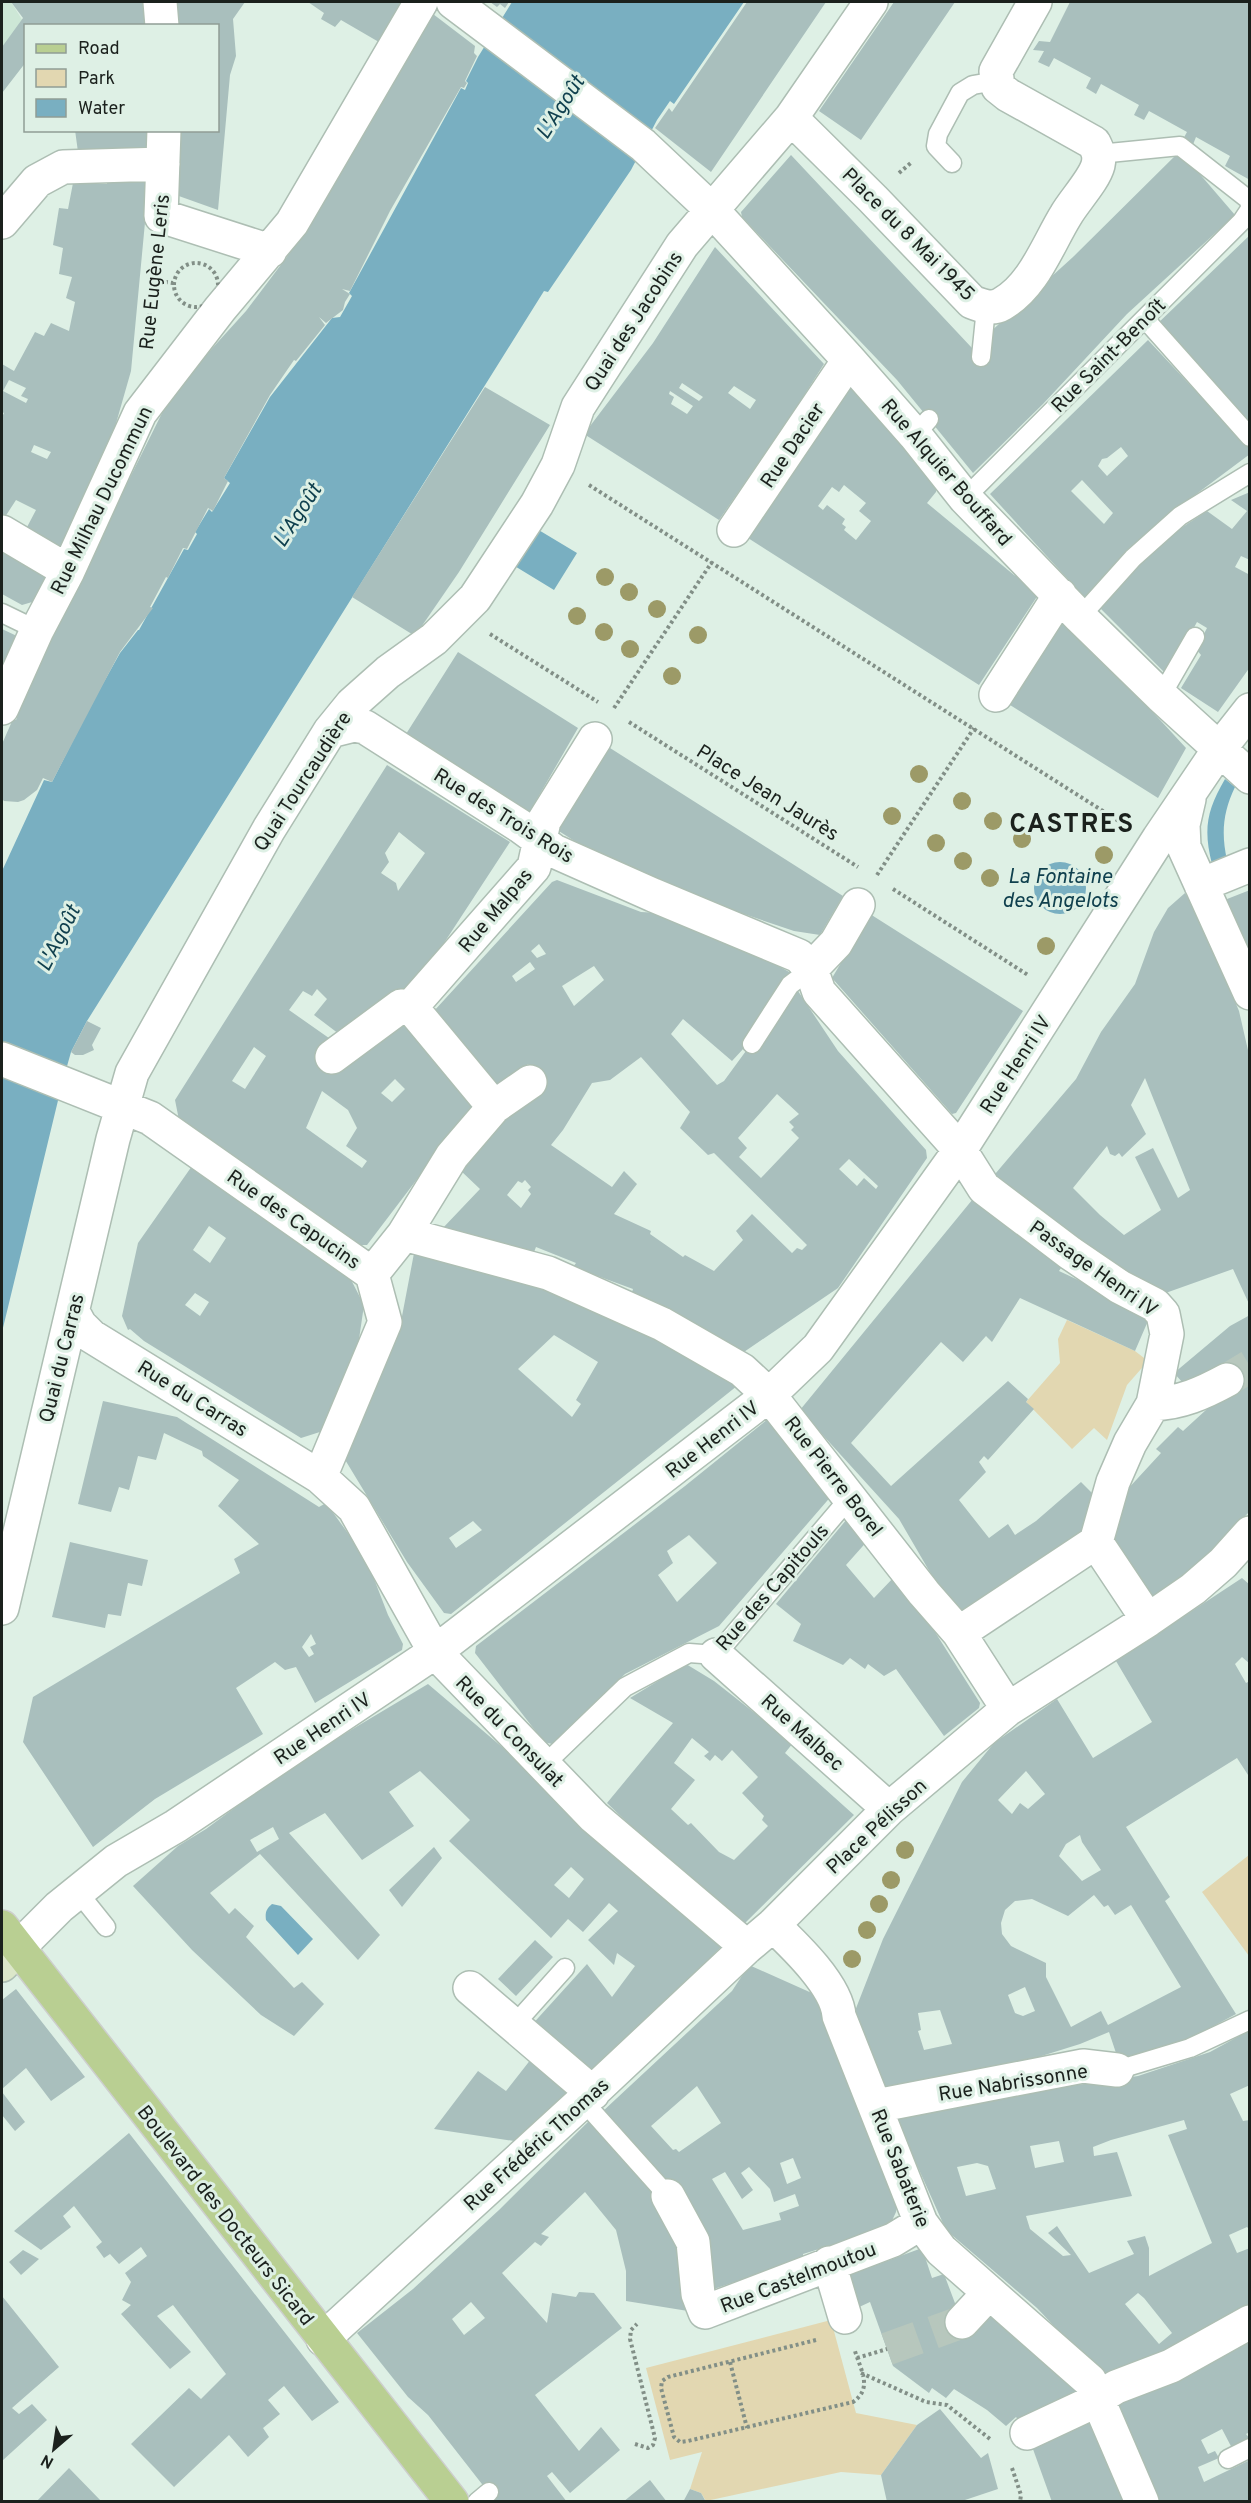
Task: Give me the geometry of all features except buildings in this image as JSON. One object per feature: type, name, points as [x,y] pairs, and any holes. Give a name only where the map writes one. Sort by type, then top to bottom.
[{"type":"main road","name":"Boulevard des Docteurs Sicard","points":[[7,1947],[452,2502]]},
{"type":"street","points":[[160,2],[162,24]]},
{"type":"street","name":"Rue Milhau Ducommun","points":[[2,708],[140,413],[220,309],[292,223],[421,2]]},
{"type":"street","name":"Rue Alquier Bouffard","points":[[453,2],[643,145],[712,210],[849,360],[922,427],[965,498],[1161,696],[1250,777]]},
{"type":"street","name":"Quai des Jacobins","points":[[563,452],[578,407],[682,245],[791,118],[870,2]]},
{"type":"street","points":[[1035,2],[996,71],[998,87],[1008,95],[1094,143],[1099,154]]},
{"type":"street","name":"Place du 8 Mai 1945","points":[[791,118],[972,302],[986,308],[1000,305],[1013,297],[1033,273],[1097,167],[1099,154]]},
{"type":"street","name":"Rue Eugène Leris","points":[[161,216],[164,132]]},
{"type":"street","points":[[2,222],[37,181],[63,167],[164,164]]},
{"type":"street","points":[[161,216],[270,251]]},
{"type":"street","name":"Rue Dacier","points":[[734,530],[849,360]]},
{"type":"street","name":"Quai Tourcaudière","points":[[122,1108],[132,1073],[269,829],[330,731],[365,692],[434,639],[460,615],[489,580],[537,504],[563,452]]},
{"type":"street","points":[[2,532],[68,571]]},
{"type":"street","points":[[996,695],[1070,606]]},
{"type":"street","name":"Rue Henri IV","points":[[7,1947],[116,1861],[176,1826],[435,1652],[769,1395],[818,1348],[960,1150],[1159,838],[1220,748],[1250,710]]},
{"type":"street","name":"Rue des Trois Rois","points":[[330,731],[354,725],[365,727],[554,851],[800,956],[811,969],[819,992],[960,1150]]},
{"type":"street","name":"Rue Malpas","points":[[332,1057],[401,1006],[411,1007],[534,867],[544,821],[595,739]]},
{"type":"street","points":[[1192,790],[1185,811],[1183,836],[1189,861],[1250,993]]},
{"type":"street","points":[[1201,885],[1250,865]]},
{"type":"street","points":[[811,969],[836,943],[858,905]]},
{"type":"street","points":[[411,1007],[494,1107]]},
{"type":"street","points":[[2,1059],[122,1108]]},
{"type":"street","points":[[372,1274],[404,1234],[452,1156],[494,1107],[530,1082]]},
{"type":"street","name":"Rue des Capucins","points":[[122,1108],[150,1118],[372,1274],[384,1322],[321,1477]]},
{"type":"street","name":"Quai du Carras","points":[[2,1608],[122,1108]]},
{"type":"street","name":"Passage Henri IV","points":[[960,1150],[984,1188],[1001,1202],[1120,1287],[1155,1305],[1163,1314],[1167,1334],[1153,1404],[1113,1482],[1096,1542]]},
{"type":"street","name":"Rue Pierre Borel","points":[[404,1234],[548,1273],[662,1324],[742,1370],[769,1395],[851,1496],[924,1593],[959,1633],[1008,1709]]},
{"type":"street","name":"Rue du Carras","points":[[73,1312],[80,1325],[91,1336],[321,1477]]},
{"type":"street","points":[[1153,1404],[1172,1404],[1197,1396],[1227,1380]]},
{"type":"street","name":"Rue du Consulat","points":[[321,1477],[354,1508],[435,1652],[594,1817],[747,1947]]},
{"type":"street","points":[[959,1633],[1096,1542],[1148,1620],[1247,1547]]},
{"type":"street","name":"Place Pélisson","points":[[747,1947],[773,1925],[889,1809],[1008,1709],[1148,1620]]},
{"type":"street","name":"Rue Malbec","points":[[716,1655],[889,1809]]},
{"type":"street","name":"Rue Sabaterie","points":[[773,1925],[804,1955],[838,2003],[840,2016],[921,2223],[941,2250],[1090,2380],[1142,2502]]},
{"type":"street","name":"Rue Frédéric Thomas","points":[[323,2339],[382,2274],[478,2186],[588,2097],[747,1947]]},
{"type":"street","points":[[470,1988],[514,2025],[588,2097]]},
{"type":"street","name":"Rue Nabrissonne","points":[[876,2106],[1083,2066],[1118,2070]]},
{"type":"street","name":"Rue Castelmoutou","points":[[668,2196],[693,2242],[698,2294],[705,2312],[893,2240],[921,2223]]},
{"type":"street","points":[[829,2263],[847,2324]]},
{"type":"street","points":[[962,2322],[989,2293]]},
{"type":"street","points":[[1027,2433],[1116,2387],[1171,2366],[1250,2322]]},
{"type":"lane","points":[[952,163],[936,146],[938,134],[960,93],[966,87],[996,81]]},
{"type":"lane","name":"Rue Saint-Benoît","points":[[965,498],[1242,221],[1250,208],[1249,200],[1180,146],[1099,154]]},
{"type":"lane","points":[[981,357],[986,308]]},
{"type":"lane","points":[[1144,319],[1250,437]]},
{"type":"lane","points":[[1070,606],[1133,558],[1180,516],[1250,473]]},
{"type":"lane","points":[[2,613],[37,630]]},
{"type":"lane","points":[[1161,696],[1195,637]]},
{"type":"lane","points":[[752,1044],[790,985],[811,969]]},
{"type":"lane","name":"Rue des Capitouls","points":[[543,1766],[625,1687],[689,1653],[716,1655],[851,1496]]},
{"type":"lane","points":[[78,1892],[106,1927]]},
{"type":"lane","points":[[514,2025],[565,1968]]},
{"type":"lane","name":"Rue Nabrissonne","points":[[1118,2070],[1190,2048],[1250,2020]]},
{"type":"lane","name":"Rue Castelmoutou","points":[[588,2097],[668,2196]]},
{"type":"lane","points":[[1228,2459],[1250,2448]]},
{"type":"path","points":[[893,179],[912,162]]},
{"type":"path","name":"Rue Eugène Leris","points":[[146,348],[161,216]]},
{"type":"path","points":[[153,280],[173,283]]},
{"type":"path","points":[[563,452],[712,563],[1136,832],[1159,838]]},
{"type":"path","points":[[595,739],[734,530]]},
{"type":"path","name":"Place Jean Jaurès","points":[[460,615],[1059,995]]},
{"type":"path","points":[[858,905],[996,695]]},
{"type":"path","points":[[635,2444],[648,2448],[653,2445],[655,2438],[630,2339],[631,2331],[637,2324]]},
{"type":"path","points":[[847,2324],[857,2358],[866,2387],[862,2395],[853,2402],[688,2441],[681,2442],[674,2436],[661,2388],[662,2381],[668,2377],[730,2362],[847,2324]]},
{"type":"path","points":[[857,2358],[887,2349]]},
{"type":"path","points":[[730,2362],[747,2428]]},
{"type":"path","points":[[861,2373],[926,2402],[947,2405],[995,2443]]},
{"type":"path","points":[[1009,2460],[1021,2495],[1020,2502]]},
{"type":"shaded area","points":[[2,2],[11,2],[25,24],[24,63],[2,93]]},
{"type":"green space","points":[[1067,1320],[1135,1351],[1148,1361],[1127,1385],[1107,1440],[1094,1428],[1072,1449],[1026,1402],[1060,1363],[1058,1339]]},
{"type":"green space","points":[[1249,1855],[1249,1956],[1202,1892]]},
{"type":"green space","points":[[831,2320],[856,2413],[917,2425],[881,2475],[841,2472],[706,2501],[701,2493],[690,2489],[702,2452],[670,2460],[646,2368]]},
{"type":"water","name":"L'Agoût","points":[[512,2],[744,2],[674,104],[670,101],[657,120],[631,170],[548,292],[544,291],[87,1021],[71,1052],[62,1084],[2,1332],[2,871],[44,780],[52,782],[120,653],[139,630],[184,549],[188,550],[197,534],[195,532],[209,509],[212,512],[230,483],[224,478],[270,397],[332,318],[340,317],[352,296],[349,293],[461,88],[465,90],[468,83],[466,81],[478,57]]},
{"type":"water","points":[[537,529],[577,553],[554,590],[513,565]]},
{"type":"water","points":[[1225,779],[1235,787],[1224,823],[1227,860],[1212,864],[1207,830],[1208,820],[1214,800]]},
{"type":"water","name":"La Fontaine des Angelots","points":[[1055,862],[1065,862],[1079,869],[1086,888],[1079,907],[1065,914],[1055,914],[1045,910],[1038,903],[1034,893],[1034,883],[1038,873],[1045,866]]},
{"type":"water","points":[[272,1904],[281,1906],[313,1939],[298,1955],[266,1920],[266,1911]]},
{"type":"tunnel","points":[[1227,1380],[1250,1366]]},
{"type":"tunnel","points":[[887,2349],[962,2322]]},
{"type":"district","name":"CASTRES","points":[[1072,823]]}]
